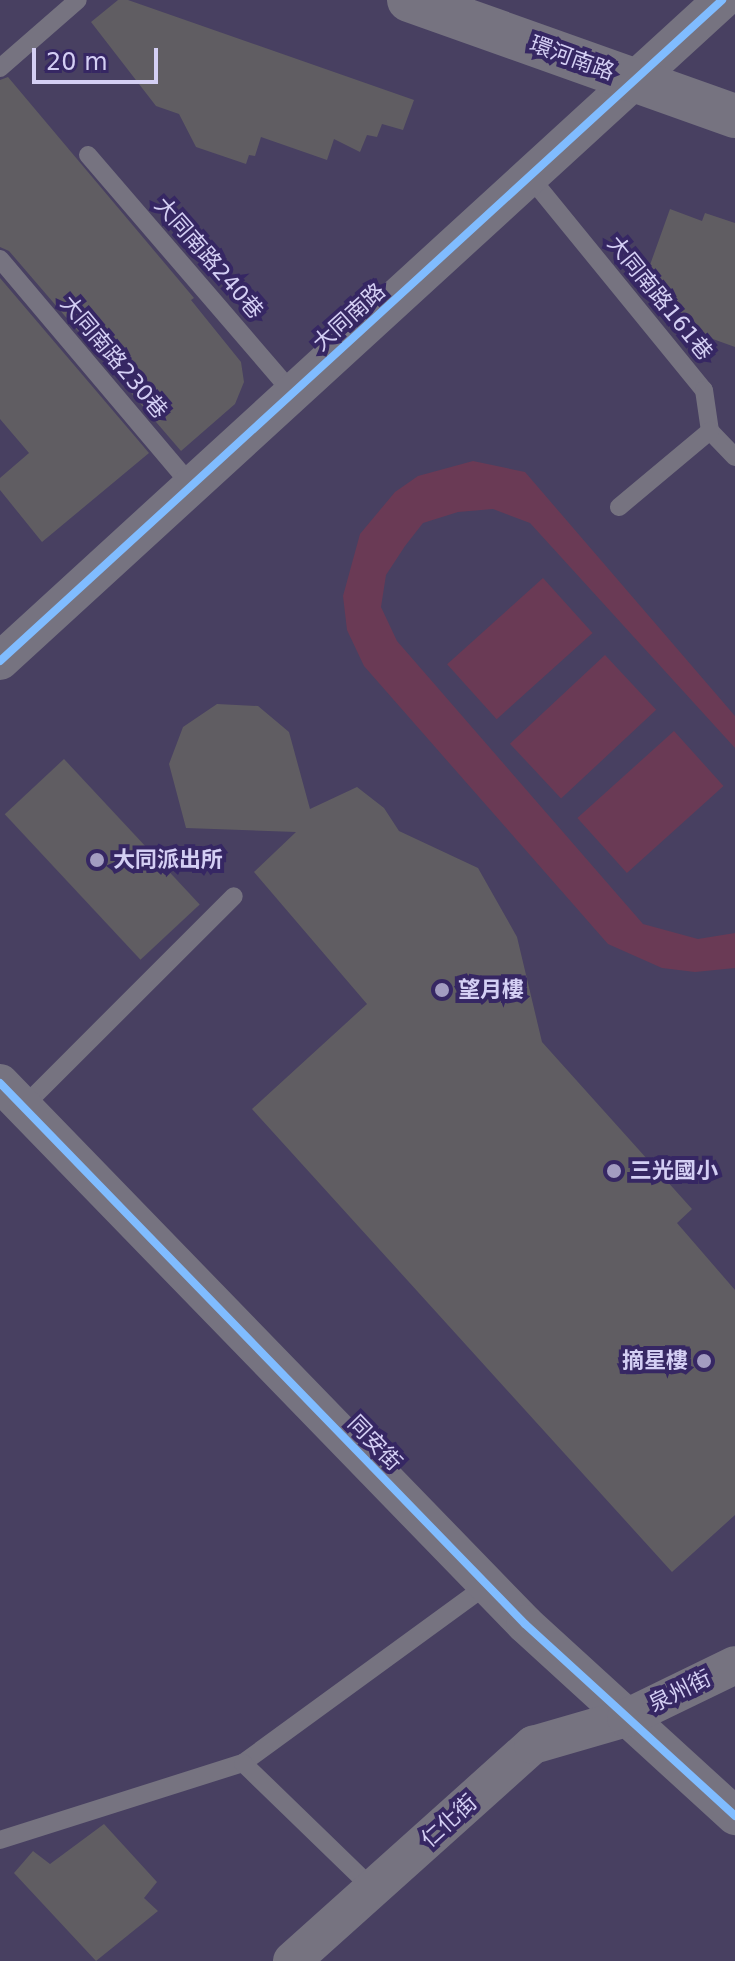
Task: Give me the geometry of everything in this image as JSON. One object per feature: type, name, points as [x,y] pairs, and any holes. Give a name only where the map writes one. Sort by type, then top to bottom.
[{"type":"street","name":"環河南路","points":[[409,0],[735,116]]},
{"type":"street","name":"大同南路","points":[[5,646],[192,486],[722,0]]},
{"type":"street","name":"同安街","points":[[12,1095],[487,1585],[626,1718],[735,1816]]},
{"type":"street","name":"泉州街","points":[[626,1718],[735,1665]]},
{"type":"street","name":"仁化街","points":[[292,1961],[533,1745],[626,1718]]},
{"type":"lane","points":[[0,68],[78,0]]},
{"type":"lane","name":"大同南路240巷","points":[[88,155],[293,393]]},
{"type":"lane","name":"大同南路161巷","points":[[530,177],[704,390],[710,431]]},
{"type":"lane","name":"大同南路230巷","points":[[0,259],[192,486]]},
{"type":"lane","points":[[619,507],[710,431],[735,457]]},
{"type":"lane","points":[[12,1095],[234,896]]},
{"type":"lane","points":[[0,1840],[243,1763],[487,1585]]},
{"type":"lane","points":[[243,1763],[373,1889]]},
{"type":"shaded area","points":[[473,461],[525,472],[735,716],[735,748],[530,523],[493,509],[458,512],[423,523],[405,546],[386,575],[381,607],[397,641],[643,924],[698,939],[735,933],[735,968],[695,972],[662,968],[608,944],[364,666],[347,630],[343,596],[360,534],[395,492],[418,476]]},
{"type":"shaded area","points":[[543,578],[593,633],[497,719],[447,664]]},
{"type":"shaded area","points":[[605,655],[656,710],[561,799],[510,744]]},
{"type":"shaded area","points":[[674,731],[724,786],[627,873],[577,818]]},
{"type":"building","points":[[118,0],[128,0],[414,100],[403,130],[382,124],[377,137],[367,135],[360,152],[334,139],[327,160],[261,137],[255,156],[249,155],[246,164],[196,147],[179,114],[156,106],[91,22]]},
{"type":"building","points":[[8,77],[194,298],[191,300],[241,362],[244,382],[235,404],[181,451],[9,251],[0,247],[0,80]]},
{"type":"building","points":[[670,209],[702,221],[705,213],[735,223],[735,347],[685,329],[689,318],[665,309],[668,300],[641,290]]},
{"type":"building","points":[[0,278],[149,453],[42,542],[0,490],[0,478],[29,453],[0,419]]},
{"type":"building","points":[[217,704],[258,706],[289,732],[310,809],[357,787],[384,808],[399,831],[478,868],[517,937],[542,1042],[692,1209],[677,1223],[735,1290],[735,1515],[672,1572],[252,1109],[367,1004],[254,872],[296,832],[186,828],[169,764],[183,727]]},
{"type":"building","points":[[64,759],[200,905],[140,960],[5,814]]},
{"type":"building","points":[[104,1824],[157,1882],[144,1898],[158,1911],[96,1961],[14,1873],[33,1851],[50,1864]]},
{"type":"cycle path","points":[[0,661],[722,0]]},
{"type":"cycle path","points":[[0,1083],[525,1624],[735,1816]]},
{"type":"place","name":"大同派出所","points":[[97,860]]},
{"type":"place","name":"望月樓","points":[[442,990]]},
{"type":"place","name":"三光國小","points":[[614,1171]]},
{"type":"place","name":"摘星樓","points":[[704,1361]]}]
